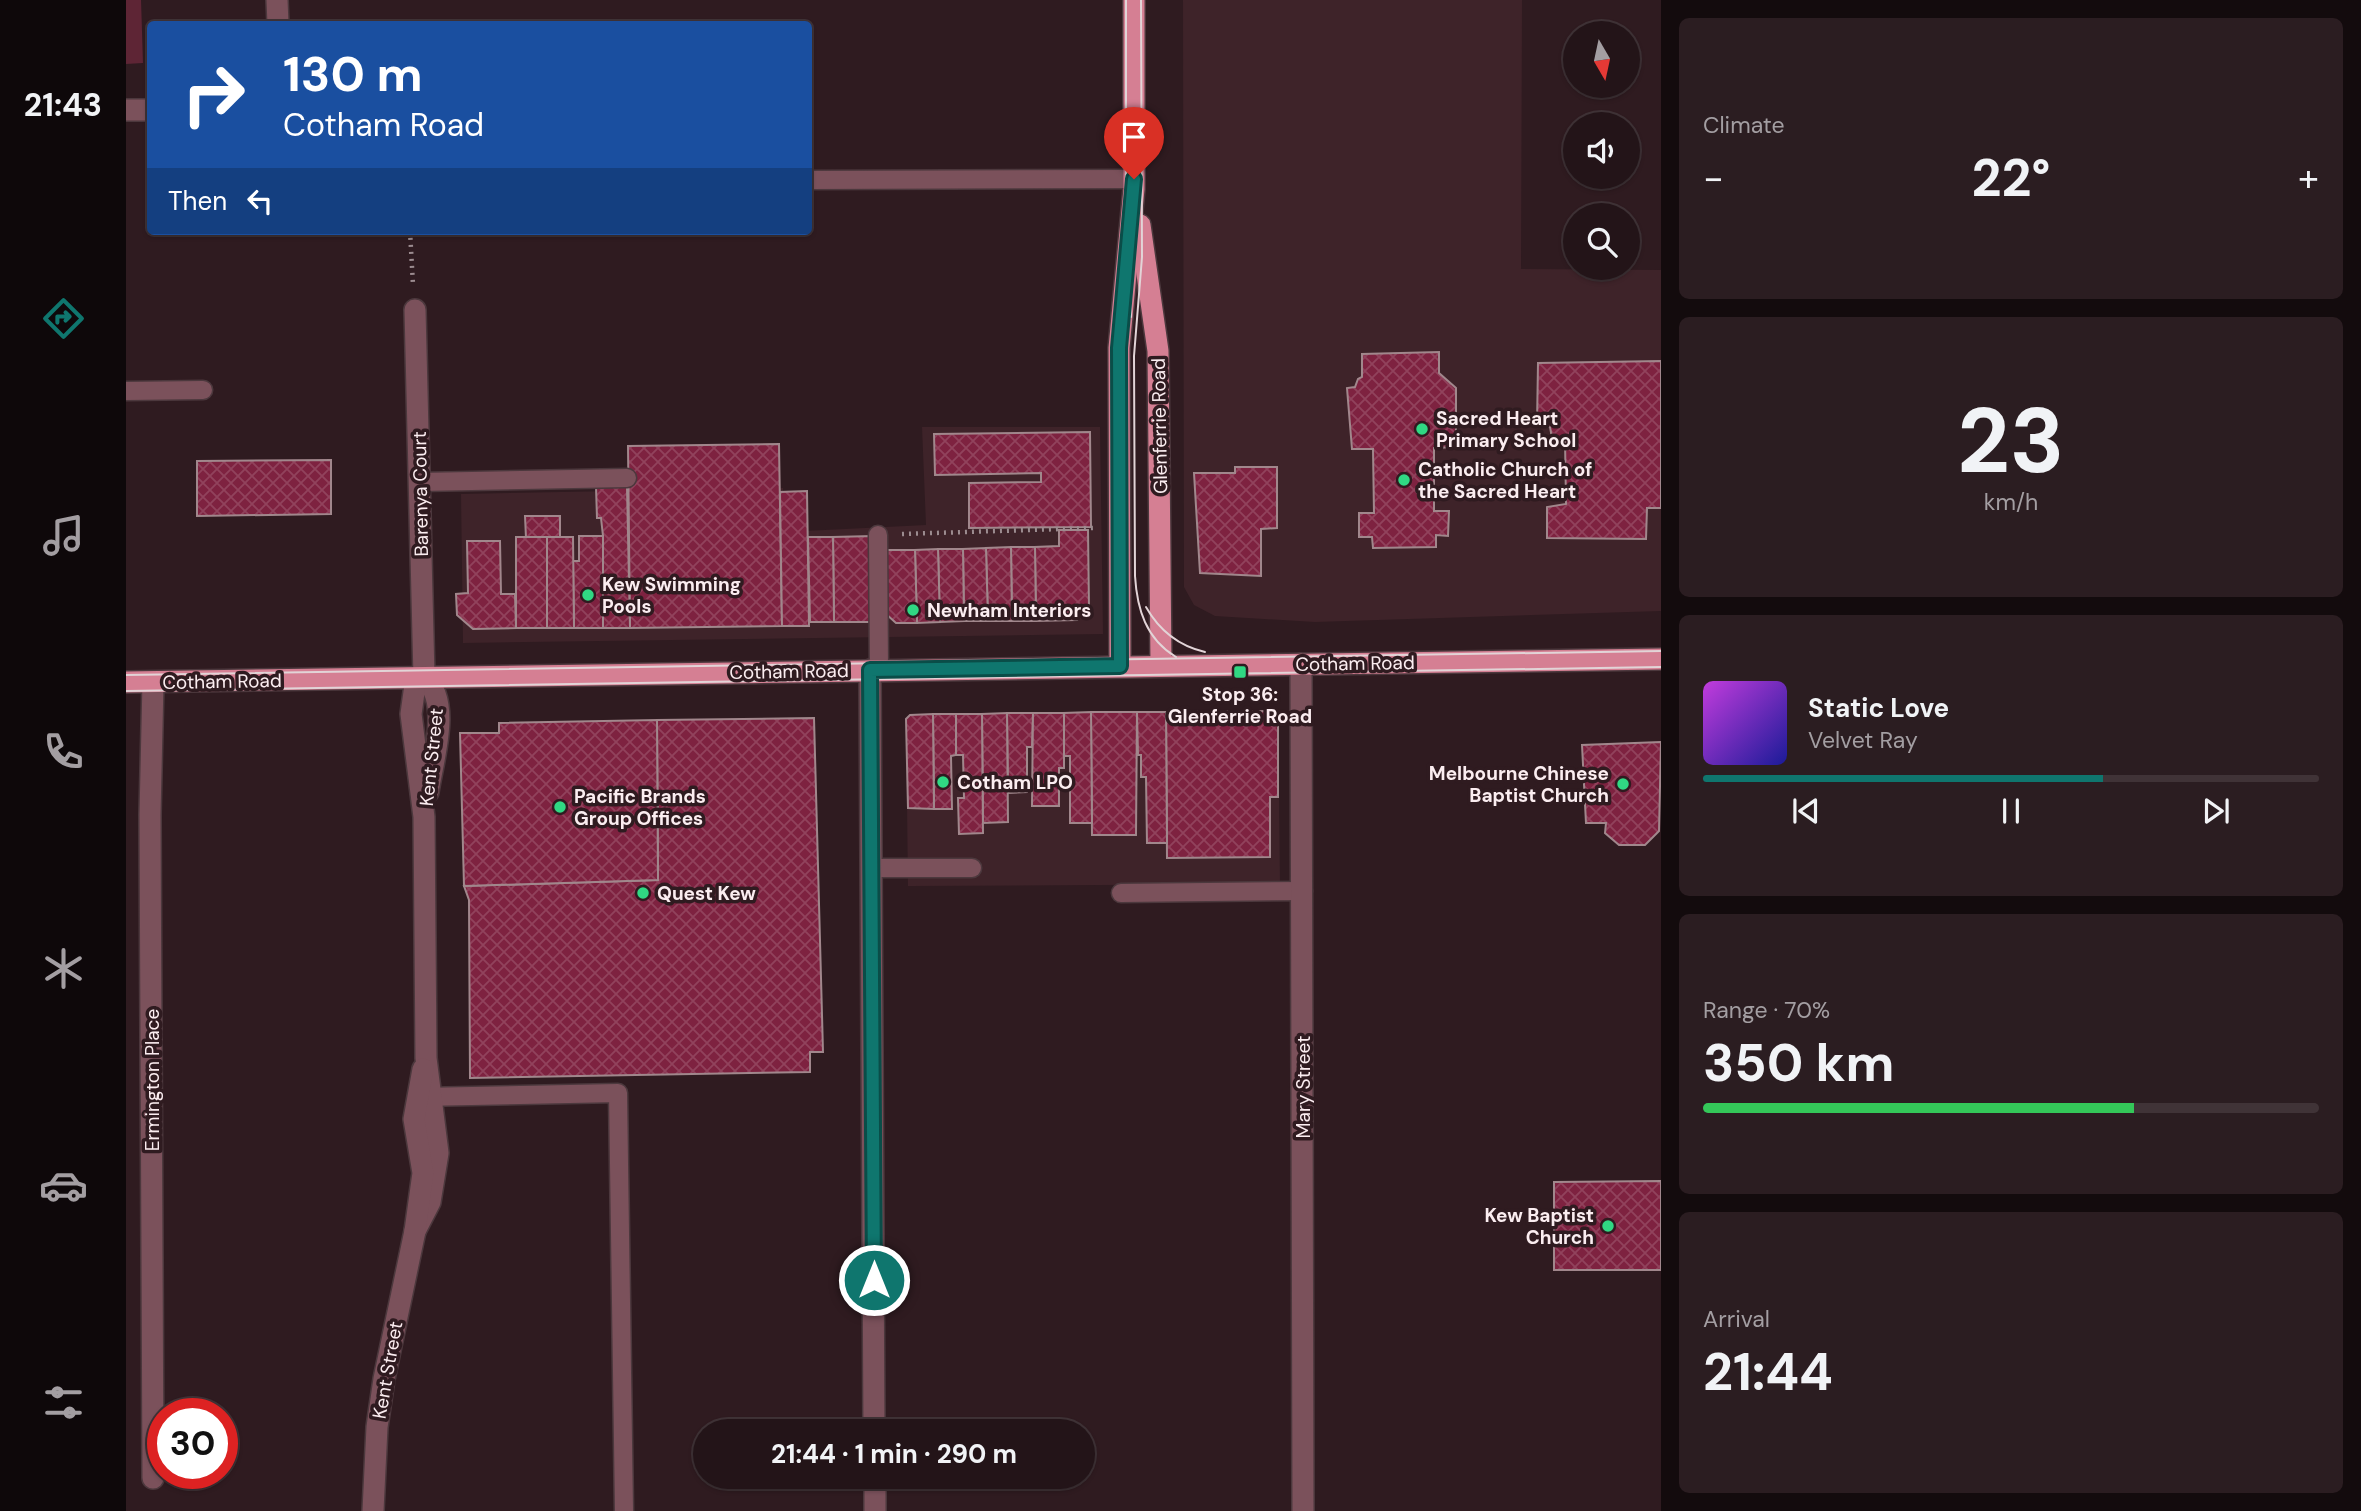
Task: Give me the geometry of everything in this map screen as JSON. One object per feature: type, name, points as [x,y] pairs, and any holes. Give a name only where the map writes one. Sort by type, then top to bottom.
[{"type":"main road","name":"Glenferrie Road","points":[[1120,666],[1119,348],[1134,184],[1134,0]]},
{"type":"main road","name":"Glenferrie Road","points":[[1134,184],[1158,351],[1161,665]]},
{"type":"main road","name":"Cotham Road","points":[[126,682],[1661,659]]},
{"type":"street","points":[[278,0],[278,21]]},
{"type":"street","points":[[126,110],[147,110]]},
{"type":"street","name":"Barenya Court","points":[[415,310],[424,677]]},
{"type":"street","name":"Mary Street","points":[[1301,664],[1303,1511]]},
{"type":"street","points":[[874,1419],[875,670]]},
{"type":"street","name":"Kent Street","points":[[373,1511],[377,1427],[384,1379],[415,1231],[423,1164],[414,1132],[424,1097],[426,1058],[424,817],[411,714],[415,685],[424,677]]},
{"type":"street","name":"Ermington Place","points":[[153,682],[150,815],[153,1398]]},
{"type":"street","points":[[875,1489],[875,1511]]},
{"type":"lane","points":[[812,180],[1134,184]]},
{"type":"lane","points":[[126,391],[202,390]]},
{"type":"lane","points":[[420,482],[628,478]]},
{"type":"lane","points":[[875,670],[878,535]]},
{"type":"lane","points":[[873,868],[972,868]]},
{"type":"lane","points":[[1121,893],[1303,891]]},
{"type":"lane","points":[[424,1097],[618,1093],[624,1511]]},
{"type":"path","points":[[410,235],[415,310]]},
{"type":"path","points":[[878,535],[1094,528]]},
{"type":"shaded area","points":[[126,0],[141,0],[143,63],[126,64]]},
{"type":"shaded area","name":"Sacred Heart Primary School","points":[[1183,0],[1522,0],[1521,269],[1563,269],[1563,280],[1640,280],[1640,270],[1661,270],[1661,611],[1315,622],[1215,616],[1194,605],[1184,587]]},
{"type":"shaded area","points":[[922,427],[1100,427],[1103,634],[463,643],[461,494],[783,488],[784,532],[926,525]]},
{"type":"shaded area","points":[[1272,711],[1278,715],[1280,884],[908,886],[906,722],[910,715]]},
{"type":"building","name":"Catholic Church of the Sacred Heart","points":[[1439,352],[1439,373],[1456,388],[1456,447],[1434,448],[1434,511],[1449,511],[1448,536],[1436,535],[1436,547],[1373,548],[1372,537],[1359,537],[1359,513],[1374,513],[1373,449],[1352,449],[1347,388],[1355,387],[1358,379],[1362,377],[1362,354]]},
{"type":"building","points":[[1661,361],[1661,508],[1647,508],[1646,539],[1547,538],[1547,507],[1566,504],[1565,439],[1552,438],[1550,427],[1537,424],[1538,363]]},
{"type":"building","points":[[1090,432],[1091,527],[969,528],[969,483],[1041,482],[1041,473],[935,475],[934,434]]},
{"type":"building","points":[[779,444],[782,626],[630,628],[628,446]]},
{"type":"building","points":[[331,460],[331,514],[197,516],[197,461]]},
{"type":"building","points":[[1235,467],[1277,467],[1277,528],[1261,529],[1261,576],[1200,573],[1194,473],[1235,473]]},
{"type":"building","points":[[596,487],[627,487],[630,628],[603,628],[603,536],[601,518],[597,518]]},
{"type":"building","points":[[807,491],[809,626],[782,626],[780,492]]},
{"type":"building","points":[[525,516],[560,516],[560,537],[526,538]]},
{"type":"building","points":[[1059,530],[1088,530],[1089,609],[1077,620],[1036,621],[1035,547],[1059,546]]},
{"type":"building","name":"Kew Swimming Pools","points":[[579,536],[603,536],[603,628],[574,628],[573,561],[579,561]]},
{"type":"building","points":[[872,536],[872,622],[834,622],[833,537]]},
{"type":"building","points":[[516,537],[547,537],[547,628],[516,628]]},
{"type":"building","points":[[547,537],[573,537],[574,628],[547,628]]},
{"type":"building","points":[[808,537],[833,537],[834,622],[810,622]]},
{"type":"building","points":[[467,541],[500,541],[501,594],[515,594],[516,628],[473,629],[457,615],[456,594],[468,593]]},
{"type":"building","points":[[1011,547],[1035,547],[1036,621],[1012,621]]},
{"type":"building","points":[[1011,547],[1012,621],[988,621],[986,548]]},
{"type":"building","points":[[986,548],[988,621],[964,621],[963,549]]},
{"type":"building","points":[[938,549],[963,549],[964,621],[940,622]]},
{"type":"building","points":[[938,549],[940,622],[917,623],[915,550]]},
{"type":"building","points":[[883,550],[915,550],[917,623],[896,623],[885,613]]},
{"type":"building","points":[[1272,711],[1278,715],[1278,797],[1270,797],[1270,857],[1167,858],[1166,712]]},
{"type":"building","points":[[1091,712],[1137,712],[1136,835],[1092,835]]},
{"type":"building","points":[[1091,712],[1092,823],[1070,823],[1070,756],[1064,756],[1064,713]]},
{"type":"building","points":[[1137,712],[1166,712],[1167,843],[1147,843],[1146,777],[1141,777]]},
{"type":"building","points":[[1007,713],[1033,713],[1032,747],[1027,747],[1027,792],[1008,793]]},
{"type":"building","points":[[1007,713],[1008,822],[983,823],[982,714]]},
{"type":"building","points":[[1033,713],[1064,713],[1064,768],[1059,768],[1059,806],[1032,806]]},
{"type":"building","name":"Cotham LPO","points":[[933,714],[956,714],[956,755],[951,756],[952,809],[934,809]]},
{"type":"building","points":[[933,714],[934,809],[908,808],[906,719],[910,715]]},
{"type":"building","points":[[956,714],[982,714],[983,833],[959,834],[958,798],[964,798],[963,755],[956,755]]},
{"type":"building","name":"Quest Kew","points":[[814,718],[823,1052],[810,1052],[810,1072],[470,1078],[469,900],[464,886],[658,880],[657,720]]},
{"type":"building","name":"Pacific Brands Group Offices","points":[[657,720],[658,880],[464,886],[460,733],[499,733],[499,723]]},
{"type":"building","name":"Melbourne Chinese Baptist Church","points":[[1661,742],[1659,831],[1645,845],[1619,845],[1605,833],[1606,823],[1586,823],[1582,745]]},
{"type":"building","name":"Kew Baptist Church","points":[[1661,1181],[1661,1270],[1554,1270],[1554,1182]]},
{"type":"tram line","points":[[1126,0],[1126,230],[1131,317]]},
{"type":"tram line","points":[[1141,0],[1142,257],[1134,356],[1135,576],[1138,600],[1150,632],[1176,657]]},
{"type":"tram line","points":[[1146,607],[1157,623],[1171,636],[1187,646],[1205,652]]},
{"type":"tram line","points":[[126,675],[1661,651]]},
{"type":"tram line","points":[[126,691],[1661,667]]},
{"type":"place","name":"Sacred Heart Primary School","points":[[1422,429]]},
{"type":"place","name":"Catholic Church of the Sacred Heart","points":[[1404,480]]},
{"type":"place","name":"Kew Swimming Pools","points":[[588,595]]},
{"type":"place","name":"Newham Interiors","points":[[913,610]]},
{"type":"place","name":"Stop 36: Glenferrie Road","points":[[1240,672]]},
{"type":"place","name":"Cotham LPO","points":[[943,782]]},
{"type":"place","name":"Melbourne Chinese Baptist Church","points":[[1623,784]]},
{"type":"place","name":"Pacific Brands Group Offices","points":[[560,807]]},
{"type":"place","name":"Quest Kew","points":[[643,893]]},
{"type":"place","name":"Kew Baptist Church","points":[[1608,1226]]},
{"type":"route","points":[[874,1280],[870,670],[1120,666],[1119,336],[1134,179]]}]
